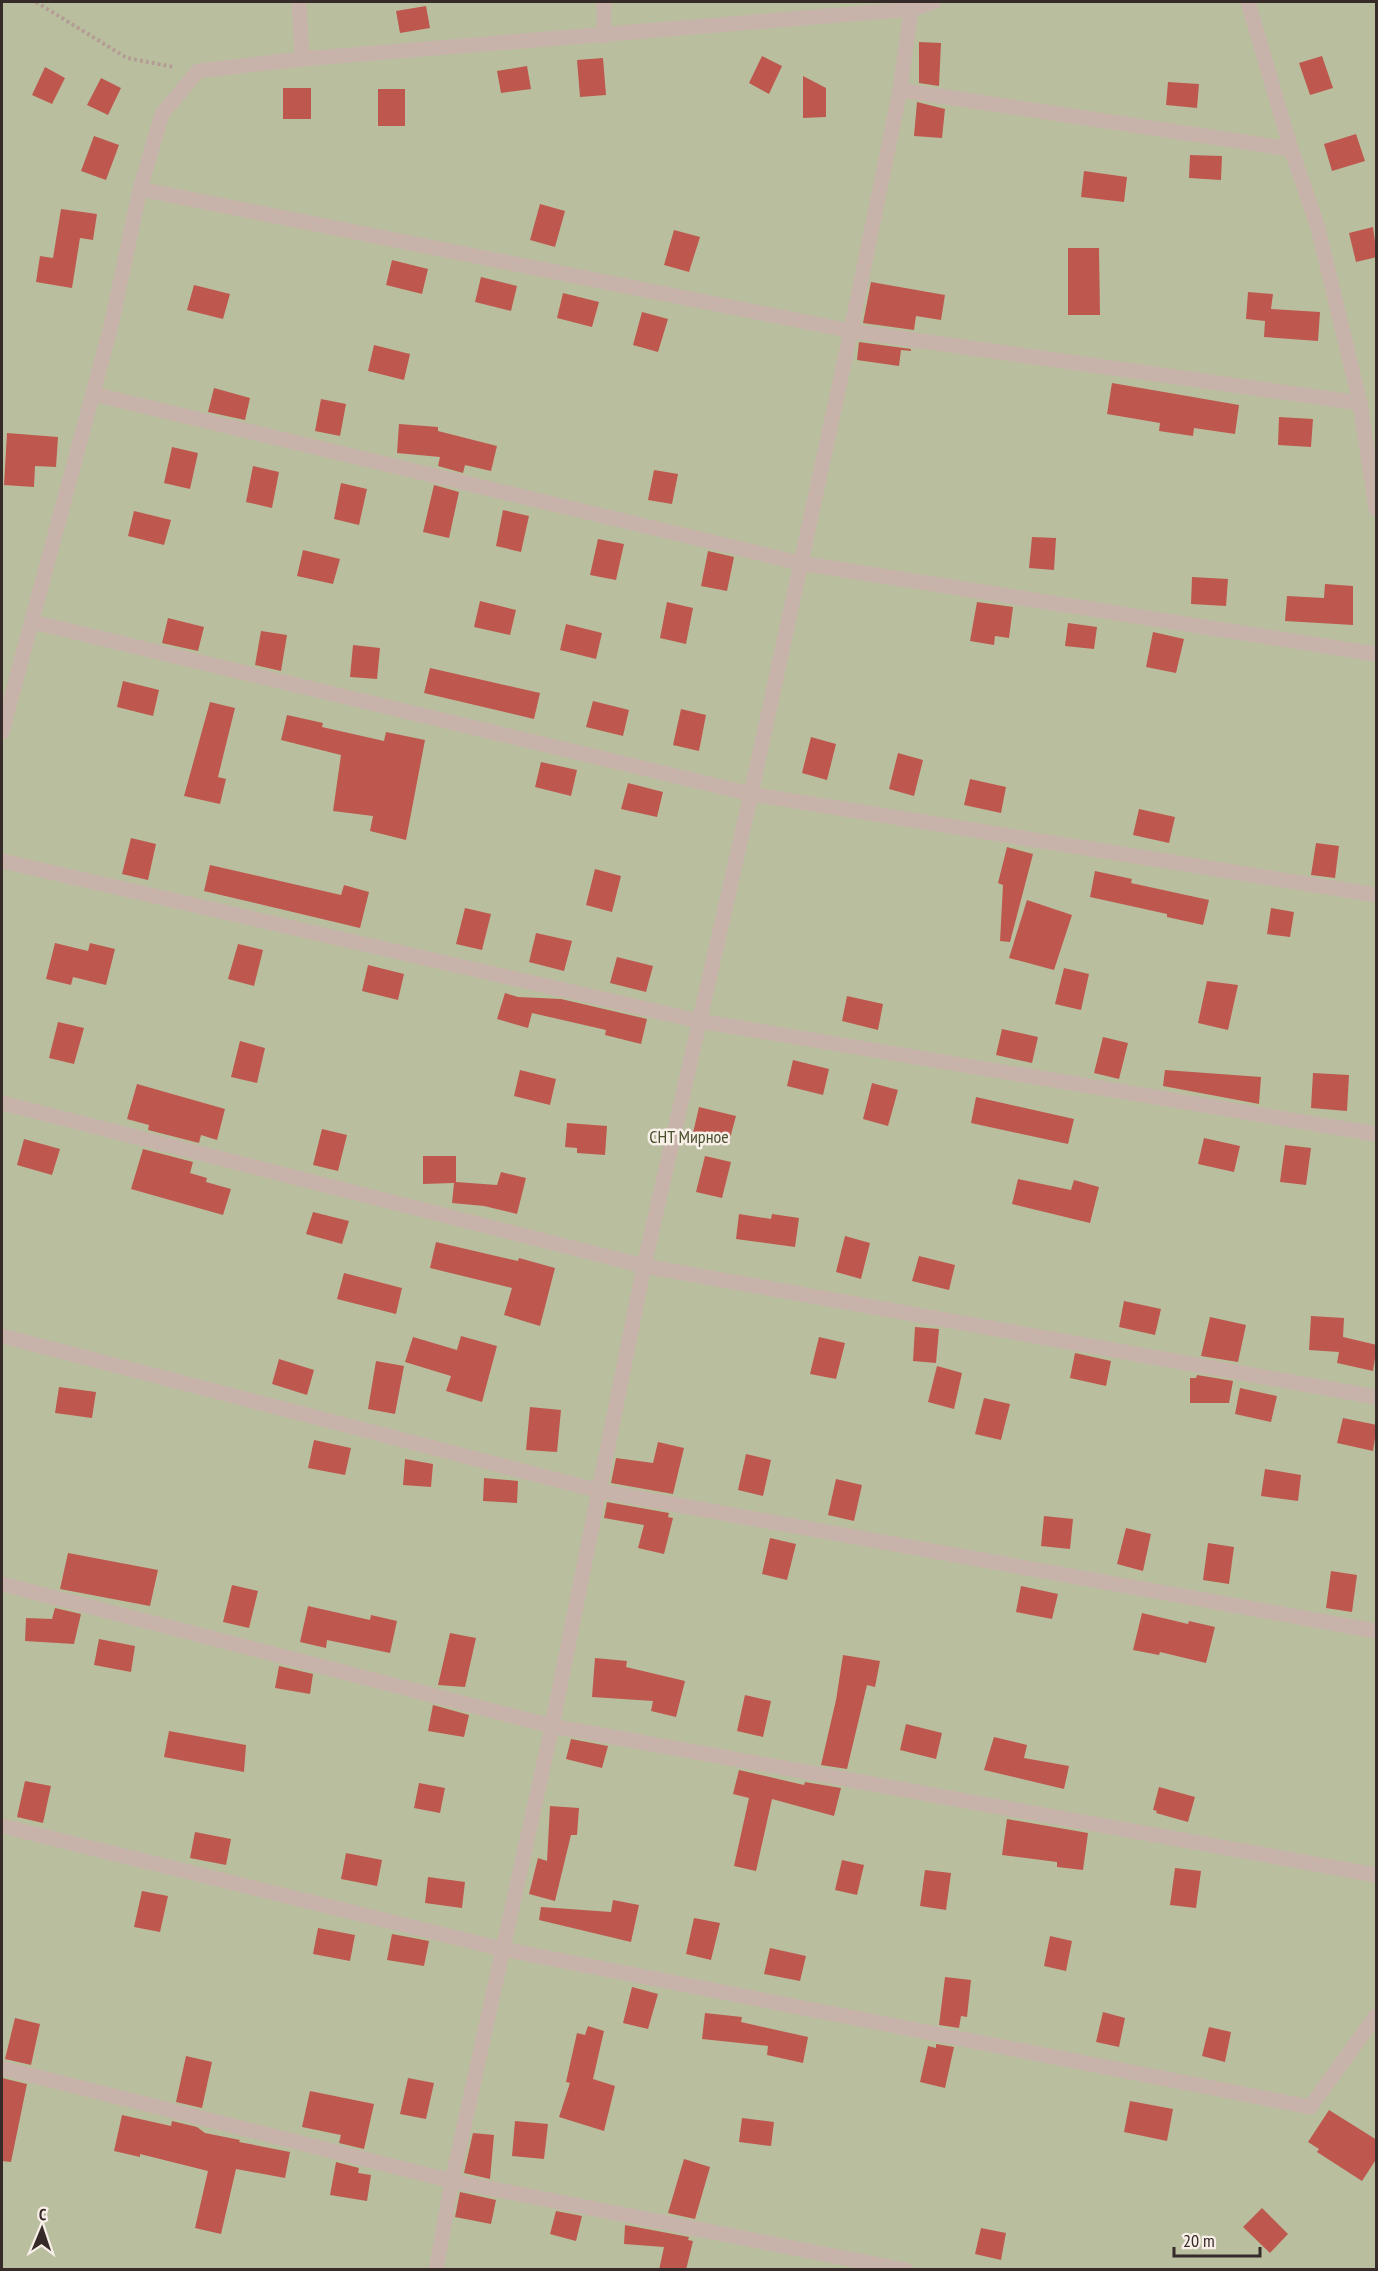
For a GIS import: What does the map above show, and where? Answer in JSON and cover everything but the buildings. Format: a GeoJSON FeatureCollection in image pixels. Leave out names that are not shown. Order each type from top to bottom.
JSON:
{"type":"FeatureCollection","features":[{"type":"Feature","properties":{"kind":"street"},"geometry":{"type":"LineString","coordinates":[[299,2],[302,59]]}},
{"type":"Feature","properties":{"kind":"street"},"geometry":{"type":"LineString","coordinates":[[604,2],[604,36]]}},
{"type":"Feature","properties":{"kind":"street"},"geometry":{"type":"LineString","coordinates":[[2,732],[93,394],[140,189],[162,114],[198,71],[302,59],[604,36],[934,2]]}},
{"type":"Feature","properties":{"kind":"street"},"geometry":{"type":"LineString","coordinates":[[1248,2],[1291,148],[1318,228],[1360,403],[1377,509]]}},
{"type":"Feature","properties":{"kind":"street"},"geometry":{"type":"LineString","coordinates":[[436,2270],[452,2181],[552,1726],[644,1266],[751,794],[851,331],[900,90],[913,5]]}},
{"type":"Feature","properties":{"kind":"street"},"geometry":{"type":"LineString","coordinates":[[900,90],[1291,148]]}},
{"type":"Feature","properties":{"kind":"street"},"geometry":{"type":"LineString","coordinates":[[140,189],[851,331],[1360,403]]}},
{"type":"Feature","properties":{"kind":"street"},"geometry":{"type":"LineString","coordinates":[[93,394],[800,563],[1377,654]]}},
{"type":"Feature","properties":{"kind":"street"},"geometry":{"type":"LineString","coordinates":[[33,622],[751,794],[1377,895]]}},
{"type":"Feature","properties":{"kind":"street"},"geometry":{"type":"LineString","coordinates":[[2,861],[699,1021],[1377,1134]]}},
{"type":"Feature","properties":{"kind":"street"},"geometry":{"type":"LineString","coordinates":[[2,1103],[644,1266],[1377,1397]]}},
{"type":"Feature","properties":{"kind":"street"},"geometry":{"type":"LineString","coordinates":[[2,1336],[600,1491],[1377,1631]]}},
{"type":"Feature","properties":{"kind":"street"},"geometry":{"type":"LineString","coordinates":[[2,1584],[552,1726],[1377,1875]]}},
{"type":"Feature","properties":{"kind":"street"},"geometry":{"type":"LineString","coordinates":[[2,1826],[502,1949],[1310,2107],[1377,2016]]}},
{"type":"Feature","properties":{"kind":"street"},"geometry":{"type":"LineString","coordinates":[[2,2067],[452,2181],[906,2270]]}},
{"type":"Feature","properties":{"kind":"path"},"geometry":{"type":"LineString","coordinates":[[36,2],[127,58],[198,71]]}},
{"type":"Feature","properties":{"kind":"green space","name":"СНТ Мирное"},"geometry":{"type":"Polygon","coordinates":[[[2,2],[1376,2],[1376,2269],[2,2269],[2,2]]]}}]}
